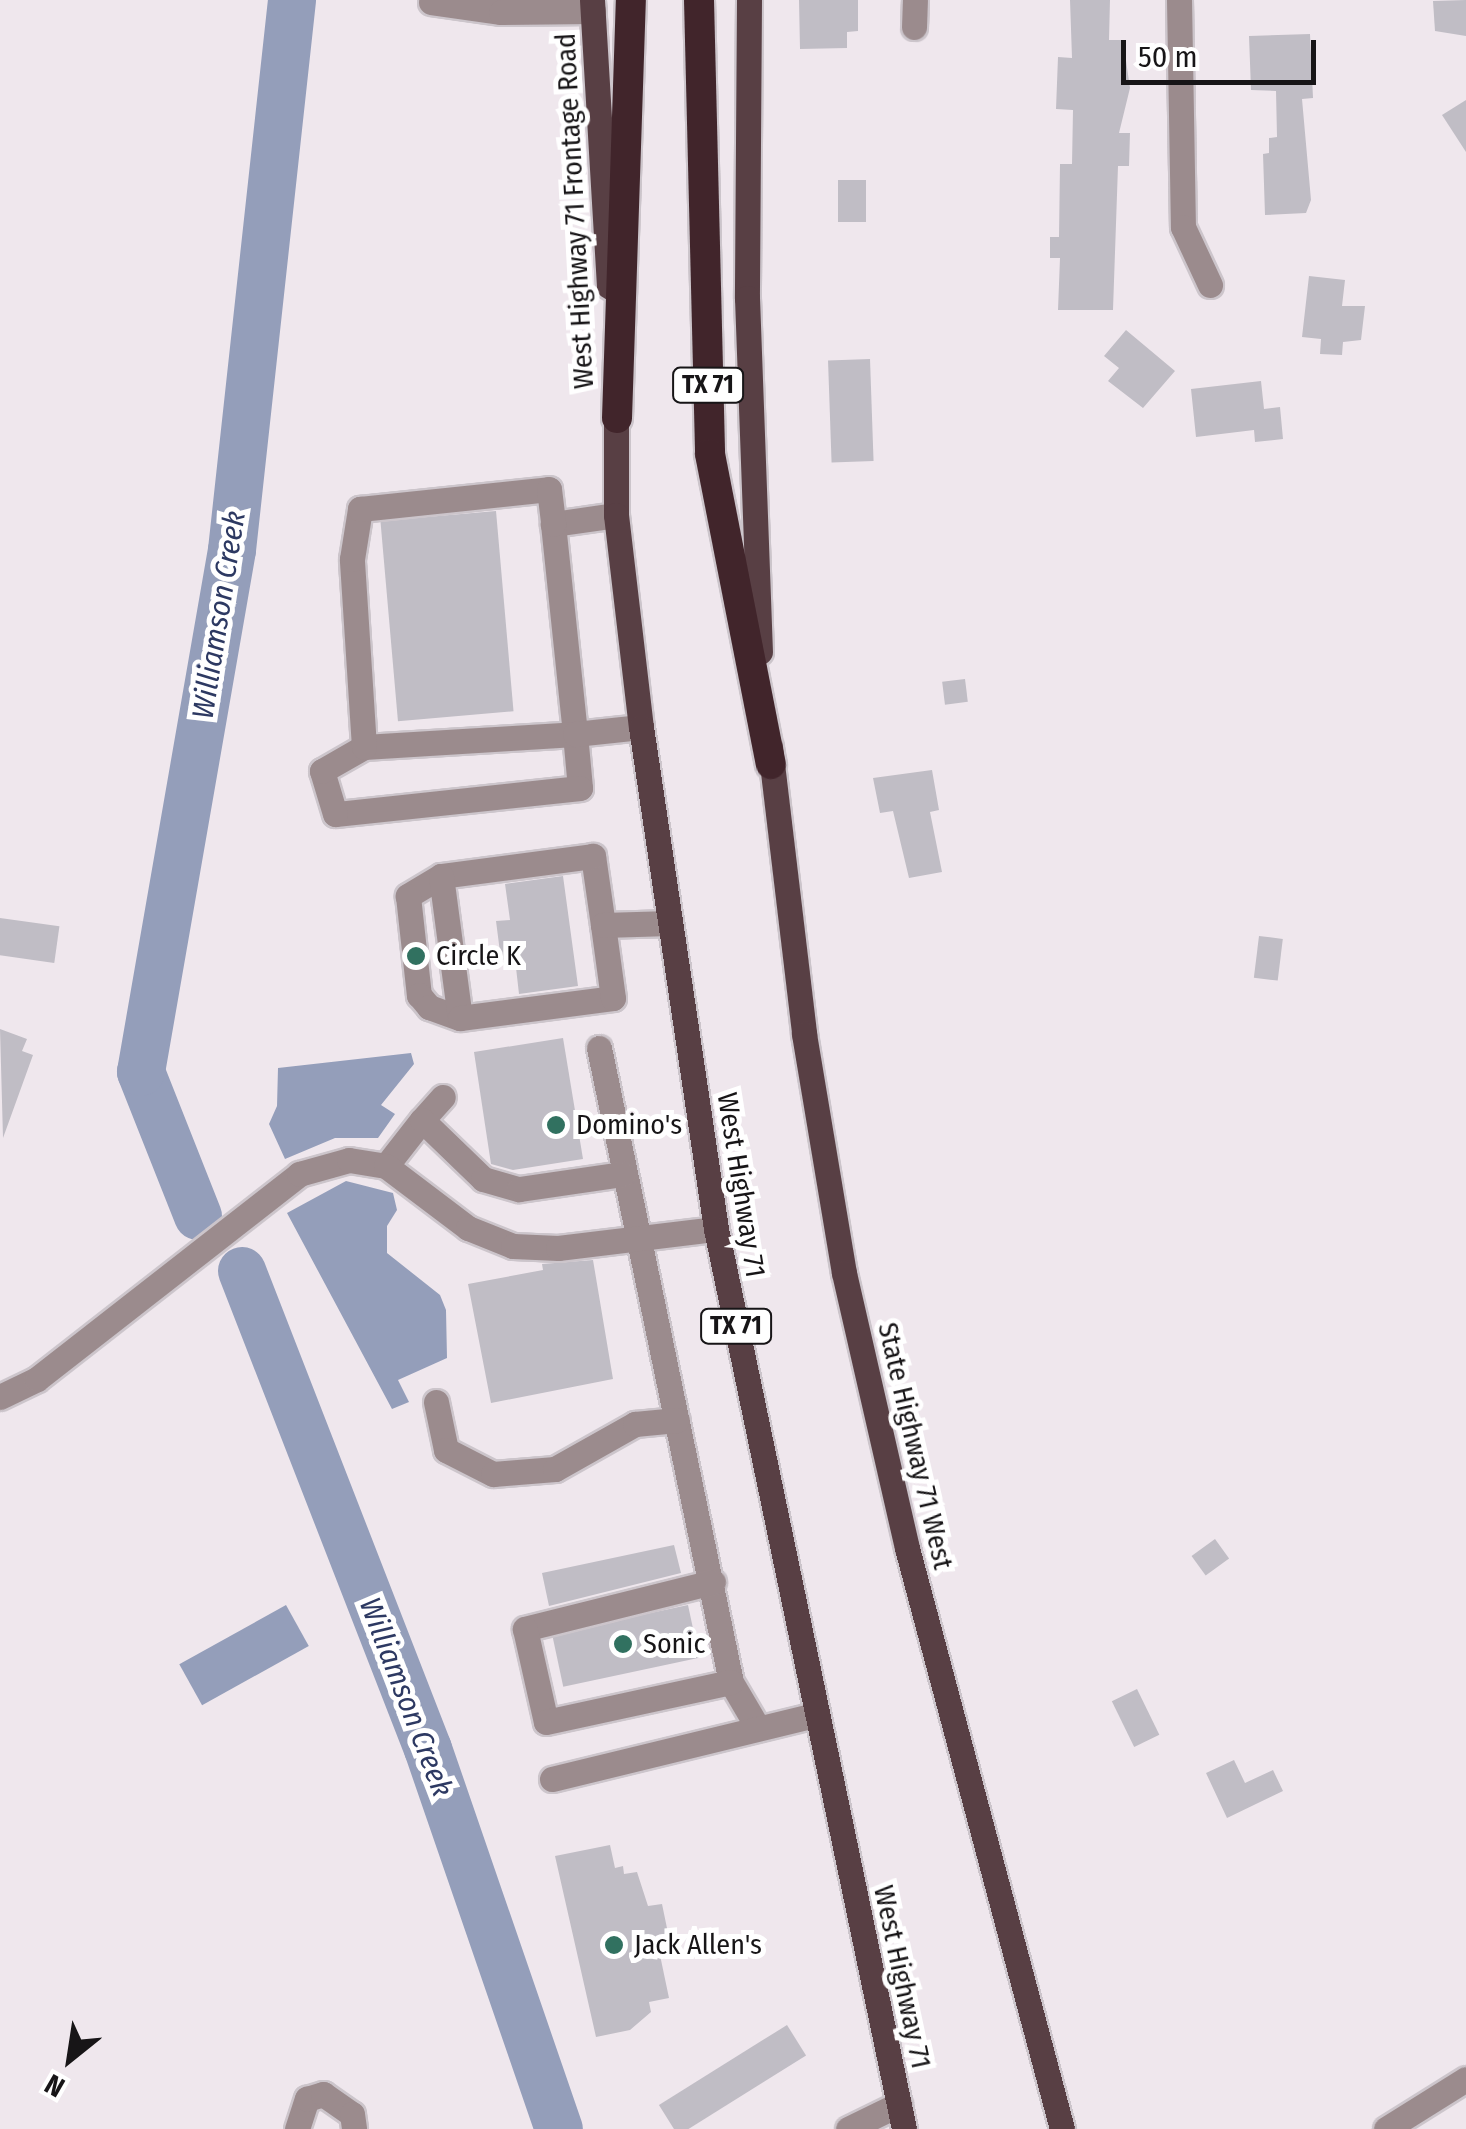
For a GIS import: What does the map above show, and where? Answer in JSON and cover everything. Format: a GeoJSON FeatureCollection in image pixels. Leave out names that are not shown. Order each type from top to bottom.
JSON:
{"type":"FeatureCollection","features":[{"type":"Feature","properties":{"kind":"highway","name":"TX 71"},"geometry":{"type":"LineString","coordinates":[[618,418],[631,0]]}},
{"type":"Feature","properties":{"kind":"highway","name":"TX 71"},"geometry":{"type":"LineString","coordinates":[[699,0],[710,454],[771,764]]}},
{"type":"Feature","properties":{"kind":"main road","name":"State Highway 71 West"},"geometry":{"type":"LineString","coordinates":[[749,0],[748,318],[758,631],[804,1034],[844,1272],[906,1548],[1062,2129]]}},
{"type":"Feature","properties":{"kind":"main road","name":"West Highway 71 Frontage Road"},"geometry":{"type":"LineString","coordinates":[[593,6],[618,418]]}},
{"type":"Feature","properties":{"kind":"main road","name":"West Highway 71"},"geometry":{"type":"LineString","coordinates":[[618,418],[616,515],[641,727],[716,1230],[814,1715],[901,2117]]}},
{"type":"Feature","properties":{"kind":"street"},"geometry":{"type":"LineString","coordinates":[[914,27],[915,0]]}},
{"type":"Feature","properties":{"kind":"street"},"geometry":{"type":"LineString","coordinates":[[1179,0],[1183,227],[1210,285]]}},
{"type":"Feature","properties":{"kind":"street"},"geometry":{"type":"LineString","coordinates":[[431,2],[500,12],[593,6]]}},
{"type":"Feature","properties":{"kind":"street"},"geometry":{"type":"LineString","coordinates":[[364,747],[352,560],[360,509],[549,489],[576,734],[580,788],[335,814],[322,770],[364,747],[576,734],[641,727]]}},
{"type":"Feature","properties":{"kind":"street"},"geometry":{"type":"LineString","coordinates":[[553,524],[616,515]]}},
{"type":"Feature","properties":{"kind":"street"},"geometry":{"type":"LineString","coordinates":[[594,856],[612,998],[460,1018],[429,1007],[419,994],[408,896],[441,876],[594,856]]}},
{"type":"Feature","properties":{"kind":"street"},"geometry":{"type":"LineString","coordinates":[[441,876],[460,1018]]}},
{"type":"Feature","properties":{"kind":"street"},"geometry":{"type":"LineString","coordinates":[[602,925],[670,924]]}},
{"type":"Feature","properties":{"kind":"street"},"geometry":{"type":"LineString","coordinates":[[599,1048],[636,1241],[732,1682],[758,1728]]}},
{"type":"Feature","properties":{"kind":"street"},"geometry":{"type":"LineString","coordinates":[[386,1166],[443,1097]]}},
{"type":"Feature","properties":{"kind":"street"},"geometry":{"type":"LineString","coordinates":[[422,1120],[483,1179],[519,1189],[623,1174]]}},
{"type":"Feature","properties":{"kind":"street"},"geometry":{"type":"LineString","coordinates":[[0,1397],[36,1379],[299,1174],[349,1160],[386,1166],[468,1228],[514,1246],[636,1241],[716,1230]]}},
{"type":"Feature","properties":{"kind":"street"},"geometry":{"type":"LineString","coordinates":[[436,1402],[446,1450],[493,1474],[555,1469],[635,1424],[676,1420]]}},
{"type":"Feature","properties":{"kind":"street"},"geometry":{"type":"LineString","coordinates":[[713,1582],[524,1629],[546,1722],[732,1682]]}},
{"type":"Feature","properties":{"kind":"street"},"geometry":{"type":"LineString","coordinates":[[552,1779],[814,1715]]}},
{"type":"Feature","properties":{"kind":"street"},"geometry":{"type":"LineString","coordinates":[[1386,2129],[1466,2080]]}},
{"type":"Feature","properties":{"kind":"street"},"geometry":{"type":"LineString","coordinates":[[297,2129],[307,2100],[323,2094],[352,2114],[354,2129]]}},
{"type":"Feature","properties":{"kind":"street"},"geometry":{"type":"LineString","coordinates":[[848,2129],[901,2117]]}},
{"type":"Feature","properties":{"kind":"water"},"geometry":{"type":"Polygon","coordinates":[[[411,1053],[414,1064],[381,1105],[395,1114],[378,1138],[335,1138],[285,1159],[269,1124],[277,1106],[278,1068],[411,1053]]]}},
{"type":"Feature","properties":{"kind":"water"},"geometry":{"type":"Polygon","coordinates":[[[346,1181],[393,1193],[397,1210],[387,1226],[387,1253],[440,1295],[446,1310],[447,1358],[398,1380],[409,1402],[392,1409],[287,1213],[346,1181]]]}},
{"type":"Feature","properties":{"kind":"water"},"geometry":{"type":"Polygon","coordinates":[[[286,1605],[309,1646],[202,1705],[179,1664],[286,1605]]]}},
{"type":"Feature","properties":{"kind":"building"},"geometry":{"type":"Polygon","coordinates":[[[799,0],[858,0],[858,31],[847,32],[847,48],[800,49],[799,0]]]}},
{"type":"Feature","properties":{"kind":"building"},"geometry":{"type":"Polygon","coordinates":[[[1070,0],[1110,0],[1109,40],[1123,40],[1130,88],[1119,133],[1130,133],[1129,166],[1118,166],[1113,310],[1058,310],[1060,258],[1050,258],[1050,237],[1059,237],[1060,164],[1072,164],[1073,110],[1056,109],[1058,57],[1072,58],[1070,0]]]}},
{"type":"Feature","properties":{"kind":"building"},"geometry":{"type":"Polygon","coordinates":[[[1466,0],[1466,36],[1435,31],[1433,1],[1466,0]]]}},
{"type":"Feature","properties":{"kind":"building"},"geometry":{"type":"Polygon","coordinates":[[[1310,34],[1313,98],[1302,99],[1311,200],[1306,213],[1265,215],[1263,154],[1269,153],[1269,138],[1277,137],[1276,91],[1251,90],[1249,36],[1310,34]]]}},
{"type":"Feature","properties":{"kind":"building"},"geometry":{"type":"Polygon","coordinates":[[[1466,100],[1466,152],[1442,115],[1466,100]]]}},
{"type":"Feature","properties":{"kind":"building"},"geometry":{"type":"Polygon","coordinates":[[[838,180],[866,180],[866,222],[838,222],[838,180]]]}},
{"type":"Feature","properties":{"kind":"building"},"geometry":{"type":"Polygon","coordinates":[[[1309,276],[1345,280],[1342,306],[1365,306],[1361,340],[1343,342],[1342,355],[1320,354],[1321,339],[1302,337],[1309,276]]]}},
{"type":"Feature","properties":{"kind":"building"},"geometry":{"type":"Polygon","coordinates":[[[1126,330],[1175,371],[1143,408],[1108,381],[1119,368],[1104,356],[1126,330]]]}},
{"type":"Feature","properties":{"kind":"building"},"geometry":{"type":"Polygon","coordinates":[[[870,359],[874,461],[832,462],[828,360],[870,359]]]}},
{"type":"Feature","properties":{"kind":"building"},"geometry":{"type":"Polygon","coordinates":[[[1261,381],[1264,409],[1280,407],[1283,439],[1255,442],[1254,430],[1196,437],[1191,389],[1261,381]]]}},
{"type":"Feature","properties":{"kind":"building"},"geometry":{"type":"Polygon","coordinates":[[[496,511],[514,711],[398,721],[380,521],[496,511]]]}},
{"type":"Feature","properties":{"kind":"building"},"geometry":{"type":"Polygon","coordinates":[[[965,679],[968,702],[945,705],[942,682],[965,679]]]}},
{"type":"Feature","properties":{"kind":"building"},"geometry":{"type":"Polygon","coordinates":[[[932,770],[939,810],[930,812],[942,872],[909,878],[893,811],[880,813],[873,778],[932,770]]]}},
{"type":"Feature","properties":{"kind":"building"},"geometry":{"type":"Polygon","coordinates":[[[563,876],[578,986],[519,994],[515,959],[501,960],[496,921],[510,920],[505,884],[563,876]]]}},
{"type":"Feature","properties":{"kind":"building"},"geometry":{"type":"Polygon","coordinates":[[[0,918],[59,926],[54,963],[0,955],[0,918]]]}},
{"type":"Feature","properties":{"kind":"building"},"geometry":{"type":"Polygon","coordinates":[[[1259,936],[1283,939],[1278,981],[1254,978],[1259,936]]]}},
{"type":"Feature","properties":{"kind":"building"},"geometry":{"type":"Polygon","coordinates":[[[0,1029],[27,1039],[22,1051],[33,1055],[3,1138],[0,1029]]]}},
{"type":"Feature","properties":{"kind":"building"},"geometry":{"type":"Polygon","coordinates":[[[563,1038],[583,1159],[513,1170],[491,1164],[474,1052],[563,1038]]]}},
{"type":"Feature","properties":{"kind":"building"},"geometry":{"type":"Polygon","coordinates":[[[593,1260],[613,1379],[491,1403],[468,1284],[543,1270],[542,1264],[593,1260]]]}},
{"type":"Feature","properties":{"kind":"building"},"geometry":{"type":"Polygon","coordinates":[[[1215,1539],[1229,1558],[1206,1575],[1192,1556],[1215,1539]]]}},
{"type":"Feature","properties":{"kind":"building"},"geometry":{"type":"Polygon","coordinates":[[[674,1545],[681,1573],[549,1606],[542,1573],[674,1545]]]}},
{"type":"Feature","properties":{"kind":"building","name":"Sonic"},"geometry":{"type":"Polygon","coordinates":[[[688,1605],[699,1658],[563,1687],[552,1634],[688,1605]]]}},
{"type":"Feature","properties":{"kind":"building"},"geometry":{"type":"Polygon","coordinates":[[[1137,1689],[1159,1735],[1134,1747],[1112,1701],[1137,1689]]]}},
{"type":"Feature","properties":{"kind":"building"},"geometry":{"type":"Polygon","coordinates":[[[1234,1760],[1245,1783],[1273,1770],[1283,1791],[1227,1818],[1206,1773],[1234,1760]]]}},
{"type":"Feature","properties":{"kind":"building"},"geometry":{"type":"Polygon","coordinates":[[[610,1845],[615,1868],[623,1866],[624,1874],[637,1872],[648,1906],[662,1904],[668,1933],[656,1936],[669,1998],[649,2002],[651,2012],[630,2030],[596,2037],[555,1856],[610,1845]]]}},
{"type":"Feature","properties":{"kind":"building"},"geometry":{"type":"Polygon","coordinates":[[[787,2025],[806,2056],[689,2129],[674,2129],[659,2105],[787,2025]]]}},
{"type":"Feature","properties":{"kind":"waterway","name":"Williamson Creek"},"geometry":{"type":"LineString","coordinates":[[198,1216],[141,1072],[232,550],[292,0]]}},
{"type":"Feature","properties":{"kind":"waterway","name":"Williamson Creek"},"geometry":{"type":"LineString","coordinates":[[242,1271],[428,1749],[559,2129]]}},
{"type":"Feature","properties":{"kind":"place","name":"Circle K"},"geometry":{"type":"Point","coordinates":[416,956]}},
{"type":"Feature","properties":{"kind":"place","name":"Domino's"},"geometry":{"type":"Point","coordinates":[556,1125]}},
{"type":"Feature","properties":{"kind":"place","name":"Sonic"},"geometry":{"type":"Point","coordinates":[623,1644]}},
{"type":"Feature","properties":{"kind":"place","name":"Jack Allen's"},"geometry":{"type":"Point","coordinates":[614,1945]}}]}
